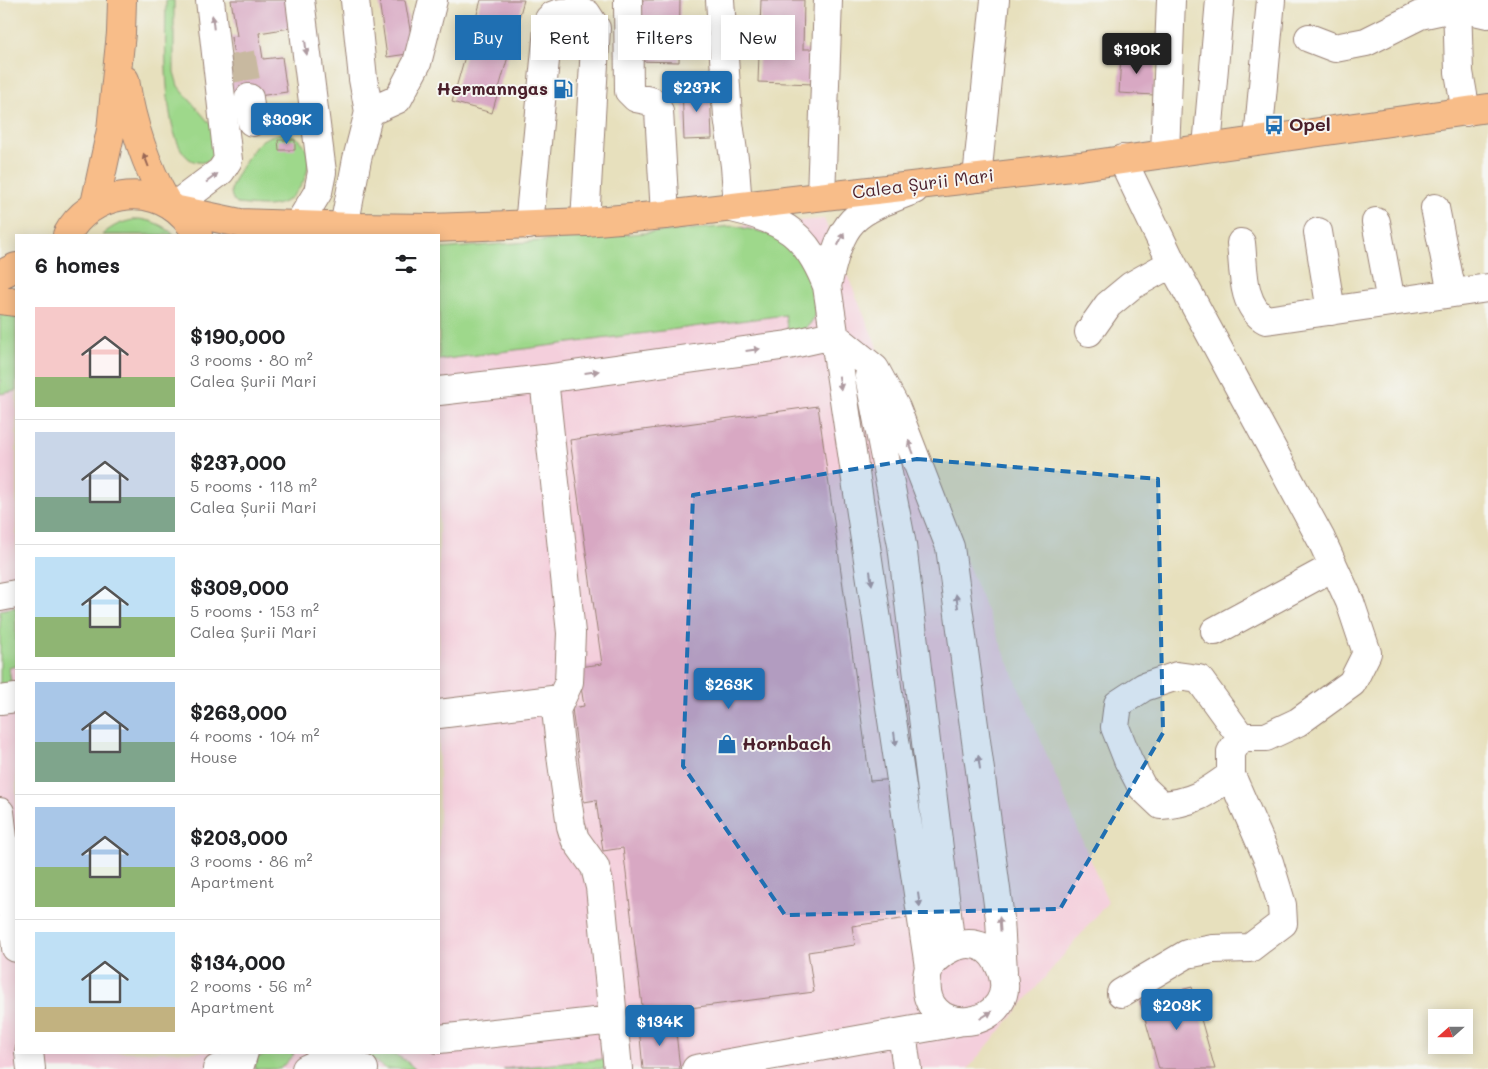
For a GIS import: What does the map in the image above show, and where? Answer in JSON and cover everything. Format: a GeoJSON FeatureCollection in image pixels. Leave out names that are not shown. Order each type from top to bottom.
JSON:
{"type":"FeatureCollection","features":[{"type":"Feature","properties":{"kind":"main road"},"geometry":{"type":"LineString","coordinates":[[68,234],[74,222],[95,204],[111,130],[121,33],[122,0]]}},
{"type":"Feature","properties":{"kind":"main road"},"geometry":{"type":"LineString","coordinates":[[121,33],[123,72],[132,116],[153,179],[173,207],[197,234]]}},
{"type":"Feature","properties":{"kind":"main road","name":"Calea Șurii Mari"},"geometry":{"type":"LineString","coordinates":[[95,204],[119,196],[144,195],[173,207],[240,223],[304,230],[350,227],[432,228],[586,222],[665,215],[978,178],[1477,110]]}},
{"type":"Feature","properties":{"kind":"main road"},"geometry":{"type":"LineString","coordinates":[[0,275],[15,268]]}},
{"type":"Feature","properties":{"kind":"main road"},"geometry":{"type":"LineString","coordinates":[[0,300],[15,302]]}},
{"type":"Feature","properties":{"kind":"lane"},"geometry":{"type":"LineString","coordinates":[[173,207],[221,171],[228,160],[210,0]]}},
{"type":"Feature","properties":{"kind":"lane"},"geometry":{"type":"LineString","coordinates":[[300,0],[322,172],[318,192],[304,230]]}},
{"type":"Feature","properties":{"kind":"lane"},"geometry":{"type":"LineString","coordinates":[[350,227],[357,159],[370,112],[363,79],[355,0]]}},
{"type":"Feature","properties":{"kind":"lane"},"geometry":{"type":"LineString","coordinates":[[370,112],[398,99],[417,63],[433,0]]}},
{"type":"Feature","properties":{"kind":"lane"},"geometry":{"type":"LineString","coordinates":[[628,0],[629,91],[636,98],[651,101],[660,111],[665,215]]}},
{"type":"Feature","properties":{"kind":"lane"},"geometry":{"type":"LineString","coordinates":[[720,0],[728,116],[735,166],[734,207],[765,215],[795,234],[818,264],[826,286],[929,967],[926,980],[927,994],[933,1006],[943,1016],[958,1022]]}},
{"type":"Feature","properties":{"kind":"lane"},"geometry":{"type":"LineString","coordinates":[[821,196],[828,0]]}},
{"type":"Feature","properties":{"kind":"lane"},"geometry":{"type":"LineString","coordinates":[[978,178],[994,0]]}},
{"type":"Feature","properties":{"kind":"lane"},"geometry":{"type":"LineString","coordinates":[[1165,153],[1171,0]]}},
{"type":"Feature","properties":{"kind":"lane"},"geometry":{"type":"LineString","coordinates":[[1207,147],[1220,0]]}},
{"type":"Feature","properties":{"kind":"lane"},"geometry":{"type":"LineString","coordinates":[[1258,140],[1271,0]]}},
{"type":"Feature","properties":{"kind":"lane"},"geometry":{"type":"LineString","coordinates":[[1309,38],[1335,48],[1366,42],[1420,15],[1457,4],[1488,14]]}},
{"type":"Feature","properties":{"kind":"lane"},"geometry":{"type":"LineString","coordinates":[[1457,4],[1460,72],[1477,110]]}},
{"type":"Feature","properties":{"kind":"lane"},"geometry":{"type":"LineString","coordinates":[[529,225],[549,19],[552,15],[559,13],[587,14],[596,28],[586,222]]}},
{"type":"Feature","properties":{"kind":"lane"},"geometry":{"type":"LineString","coordinates":[[1122,159],[1172,264],[1321,539],[1350,602],[1367,653],[1352,683],[1298,722],[1266,737],[1241,737]]}},
{"type":"Feature","properties":{"kind":"lane"},"geometry":{"type":"LineString","coordinates":[[826,286],[839,240],[850,223],[868,208],[935,183]]}},
{"type":"Feature","properties":{"kind":"lane"},"geometry":{"type":"LineString","coordinates":[[1435,208],[1452,294]]}},
{"type":"Feature","properties":{"kind":"lane"},"geometry":{"type":"LineString","coordinates":[[1376,222],[1391,302]]}},
{"type":"Feature","properties":{"kind":"lane"},"geometry":{"type":"LineString","coordinates":[[1318,232],[1331,311]]}},
{"type":"Feature","properties":{"kind":"lane"},"geometry":{"type":"LineString","coordinates":[[1241,243],[1247,296],[1258,316],[1266,320],[1488,288]]}},
{"type":"Feature","properties":{"kind":"lane"},"geometry":{"type":"LineString","coordinates":[[1089,332],[1108,304],[1131,286],[1172,264]]}},
{"type":"Feature","properties":{"kind":"lane"},"geometry":{"type":"LineString","coordinates":[[440,391],[544,379],[788,345],[833,335],[875,369],[896,408],[950,547],[1000,920],[1004,985],[1001,999],[994,1010],[985,1017],[972,1022],[958,1022],[696,1069]]}},
{"type":"Feature","properties":{"kind":"lane"},"geometry":{"type":"LineString","coordinates":[[866,360],[902,545],[951,947]]}},
{"type":"Feature","properties":{"kind":"lane"},"geometry":{"type":"LineString","coordinates":[[544,379],[572,633],[572,660],[569,682],[556,710],[568,816],[575,838],[594,867],[598,877],[618,1069]]}},
{"type":"Feature","properties":{"kind":"lane"},"geometry":{"type":"LineString","coordinates":[[867,552],[902,545],[928,543],[950,547]]}},
{"type":"Feature","properties":{"kind":"lane"},"geometry":{"type":"LineString","coordinates":[[1215,631],[1333,567]]}},
{"type":"Feature","properties":{"kind":"lane"},"geometry":{"type":"LineString","coordinates":[[0,596],[15,594]]}},
{"type":"Feature","properties":{"kind":"lane"},"geometry":{"type":"LineString","coordinates":[[1231,775],[1209,791],[1184,804],[1161,805],[1142,788],[1128,760],[1115,728],[1118,704],[1144,687],[1177,676],[1199,679],[1241,737]]}},
{"type":"Feature","properties":{"kind":"lane"},"geometry":{"type":"LineString","coordinates":[[0,700],[15,698]]}},
{"type":"Feature","properties":{"kind":"lane"},"geometry":{"type":"LineString","coordinates":[[440,714],[560,699]]}},
{"type":"Feature","properties":{"kind":"lane"},"geometry":{"type":"LineString","coordinates":[[1121,993],[1187,954],[1213,949],[1250,948],[1283,923],[1282,905],[1269,862],[1231,775],[1231,752],[1241,737]]}},
{"type":"Feature","properties":{"kind":"lane"},"geometry":{"type":"LineString","coordinates":[[0,812],[15,940]]}},
{"type":"Feature","properties":{"kind":"lane"},"geometry":{"type":"LineString","coordinates":[[929,967],[936,957],[959,944],[973,945],[986,950],[996,960],[1003,972]]}},
{"type":"Feature","properties":{"kind":"lane"},"geometry":{"type":"LineString","coordinates":[[440,1039],[613,1020]]}},
{"type":"Feature","properties":{"kind":"lane"},"geometry":{"type":"LineString","coordinates":[[907,1032],[907,1069]]}},
{"type":"Feature","properties":{"kind":"lane"},"geometry":{"type":"LineString","coordinates":[[29,1054],[31,1069]]}},
{"type":"Feature","properties":{"kind":"lane"},"geometry":{"type":"LineString","coordinates":[[217,1069],[240,1065],[243,1054]]}},
{"type":"Feature","properties":{"kind":"lane"},"geometry":{"type":"LineString","coordinates":[[305,1069],[308,1054]]}},
{"type":"Feature","properties":{"kind":"lane"},"geometry":{"type":"LineString","coordinates":[[305,1069],[318,1063],[333,1060],[352,1061]]}},
{"type":"Feature","properties":{"kind":"highlighted area"},"geometry":{"type":"Polygon","coordinates":[[[917,459],[1158,479],[1163,733],[1060,909],[785,915],[683,766],[693,495],[917,459]]]}},
{"type":"Feature","properties":{"kind":"shaded area"},"geometry":{"type":"Polygon","coordinates":[[[824,219],[1108,902],[968,1069],[0,1069],[0,317],[15,312],[15,1054],[440,1054],[440,249],[824,219]]]}},
{"type":"Feature","properties":{"kind":"green space"},"geometry":{"type":"Polygon","coordinates":[[[166,0],[174,0],[174,72],[178,86],[216,131],[218,149],[212,157],[204,162],[197,162],[185,155],[176,138],[170,116],[166,63],[166,0]]]}},
{"type":"Feature","properties":{"kind":"green space"},"geometry":{"type":"Polygon","coordinates":[[[286,133],[297,138],[305,146],[308,155],[306,176],[300,187],[293,195],[279,204],[261,206],[237,204],[231,194],[232,185],[256,146],[272,136],[286,133]]]}},
{"type":"Feature","properties":{"kind":"green space"},"geometry":{"type":"Polygon","coordinates":[[[139,219],[149,221],[158,224],[173,234],[103,234],[119,224],[139,219]]]}},
{"type":"Feature","properties":{"kind":"green space"},"geometry":{"type":"Polygon","coordinates":[[[735,226],[768,234],[787,242],[794,248],[812,281],[816,305],[814,316],[807,327],[788,333],[785,315],[440,360],[440,249],[735,226]]]}},
{"type":"Feature","properties":{"kind":"green space"},"geometry":{"type":"Polygon","coordinates":[[[0,313],[15,313],[15,391],[0,394],[0,313]]]}},
{"type":"Feature","properties":{"kind":"green space"},"geometry":{"type":"Polygon","coordinates":[[[15,607],[15,666],[9,668],[12,687],[0,688],[0,610],[15,607]]]}},
{"type":"Feature","properties":{"kind":"green space"},"geometry":{"type":"Polygon","coordinates":[[[269,1054],[294,1054],[280,1069],[254,1069],[257,1057],[269,1054]]]}},
{"type":"Feature","properties":{"kind":"green space"},"geometry":{"type":"Polygon","coordinates":[[[364,1054],[391,1054],[403,1059],[415,1069],[386,1069],[364,1054]]]}},
{"type":"Feature","properties":{"kind":"green space"},"geometry":{"type":"Polygon","coordinates":[[[604,1059],[605,1069],[503,1069],[604,1059]]]}},
{"type":"Feature","properties":{"kind":"building"},"geometry":{"type":"Polygon","coordinates":[[[231,0],[286,0],[290,28],[259,33],[263,59],[282,57],[287,92],[230,100],[224,65],[235,63],[231,37],[237,36],[231,0]]]}},
{"type":"Feature","properties":{"kind":"building"},"geometry":{"type":"Polygon","coordinates":[[[379,0],[405,0],[414,53],[387,57],[379,0]]]}},
{"type":"Feature","properties":{"kind":"building"},"geometry":{"type":"Polygon","coordinates":[[[481,0],[524,0],[520,15],[477,15],[481,0]]]}},
{"type":"Feature","properties":{"kind":"building"},"geometry":{"type":"Polygon","coordinates":[[[638,0],[680,0],[680,15],[638,15],[638,0]]]}},
{"type":"Feature","properties":{"kind":"building"},"geometry":{"type":"Polygon","coordinates":[[[761,0],[804,0],[803,49],[815,49],[814,84],[758,82],[759,60],[795,60],[795,15],[760,15],[761,0]]]}},
{"type":"Feature","properties":{"kind":"building"},"geometry":{"type":"Polygon","coordinates":[[[1121,55],[1155,57],[1154,95],[1119,93],[1121,55]]]}},
{"type":"Feature","properties":{"kind":"building"},"geometry":{"type":"Polygon","coordinates":[[[464,60],[507,60],[492,113],[452,102],[464,60]]]}},
{"type":"Feature","properties":{"kind":"building"},"geometry":{"type":"Polygon","coordinates":[[[636,60],[679,60],[679,62],[636,60]]]}},
{"type":"Feature","properties":{"kind":"building"},"geometry":{"type":"Polygon","coordinates":[[[682,86],[710,86],[712,139],[684,140],[682,86]]]}},
{"type":"Feature","properties":{"kind":"building"},"geometry":{"type":"Polygon","coordinates":[[[278,140],[295,140],[295,150],[279,150],[278,140]]]}},
{"type":"Feature","properties":{"kind":"building","name":"Hornbach"},"geometry":{"type":"Polygon","coordinates":[[[818,406],[870,781],[897,779],[915,917],[852,926],[855,945],[808,952],[814,992],[643,1014],[623,848],[603,851],[596,800],[584,802],[572,708],[584,706],[578,667],[602,664],[570,440],[818,406]]]}},
{"type":"Feature","properties":{"kind":"building"},"geometry":{"type":"Polygon","coordinates":[[[1192,987],[1215,1069],[1159,1069],[1140,1001],[1192,987]]]}},
{"type":"Feature","properties":{"kind":"building"},"geometry":{"type":"Polygon","coordinates":[[[675,1023],[680,1069],[643,1069],[639,1027],[675,1023]]]}},
{"type":"Feature","properties":{"kind":"tunnel"},"geometry":{"type":"LineString","coordinates":[[241,53],[249,98]]}},
{"type":"Feature","properties":{"kind":"place","name":"Hermanngas"},"geometry":{"type":"Point","coordinates":[563,89]}},
{"type":"Feature","properties":{"kind":"place","name":"Opel"},"geometry":{"type":"Point","coordinates":[1274,125]}},
{"type":"Feature","properties":{"kind":"place","name":"Hornbach"},"geometry":{"type":"Point","coordinates":[727,744]}}]}
